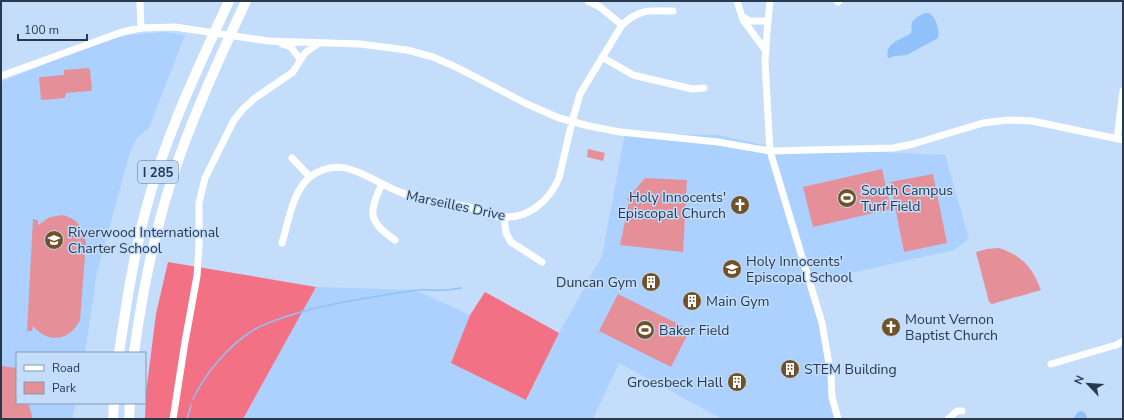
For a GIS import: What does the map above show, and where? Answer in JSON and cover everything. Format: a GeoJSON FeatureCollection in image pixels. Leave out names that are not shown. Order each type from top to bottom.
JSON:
{"type":"FeatureCollection","features":[{"type":"Feature","properties":{"kind":"highway","name":"I 285"},"geometry":{"type":"LineString","coordinates":[[119,352],[132,271],[145,211],[183,101],[229,1]]}},
{"type":"Feature","properties":{"kind":"highway","name":"I 285"},"geometry":{"type":"LineString","coordinates":[[134,352],[143,296],[152,253],[162,212],[179,156],[198,106],[246,1]]}},
{"type":"Feature","properties":{"kind":"highway"},"geometry":{"type":"LineString","coordinates":[[113,419],[114,404]]}},
{"type":"Feature","properties":{"kind":"highway"},"geometry":{"type":"LineString","coordinates":[[129,419],[130,404]]}},
{"type":"Feature","properties":{"kind":"street"},"geometry":{"type":"LineString","coordinates":[[140,1],[141,28]]}},
{"type":"Feature","properties":{"kind":"street"},"geometry":{"type":"LineString","coordinates":[[588,1],[600,7],[622,25],[630,17],[641,12],[673,10]]}},
{"type":"Feature","properties":{"kind":"street"},"geometry":{"type":"LineString","coordinates":[[737,1],[747,26],[766,51]]}},
{"type":"Feature","properties":{"kind":"street"},"geometry":{"type":"LineString","coordinates":[[770,1],[766,51],[770,151],[822,323],[831,376],[832,398],[838,419]]}},
{"type":"Feature","properties":{"kind":"street"},"geometry":{"type":"LineString","coordinates":[[743,16],[750,21],[768,21]]}},
{"type":"Feature","properties":{"kind":"street","name":"Marseilles Drive"},"geometry":{"type":"LineString","coordinates":[[310,177],[325,170],[343,167],[358,171],[382,184],[411,196],[469,206],[492,215],[504,217],[516,216],[529,212],[541,204],[550,194],[559,178],[580,94],[622,25]]}},
{"type":"Feature","properties":{"kind":"street"},"geometry":{"type":"LineString","coordinates":[[1,76],[100,39],[141,28],[175,27],[272,41],[378,45],[407,50],[433,57],[479,78],[540,110],[572,122],[620,132],[718,142],[770,151],[893,148],[913,144],[983,123],[1008,120],[1032,121],[1120,140],[1123,91]]}},
{"type":"Feature","properties":{"kind":"street"},"geometry":{"type":"LineString","coordinates":[[272,41],[291,48],[298,58]]}},
{"type":"Feature","properties":{"kind":"street"},"geometry":{"type":"LineString","coordinates":[[296,67],[301,42]]}},
{"type":"Feature","properties":{"kind":"street"},"geometry":{"type":"LineString","coordinates":[[173,419],[197,276],[199,203],[204,178],[234,120],[243,109],[254,98],[287,77],[308,50],[319,43]]}},
{"type":"Feature","properties":{"kind":"street"},"geometry":{"type":"LineString","coordinates":[[602,57],[633,75],[692,89],[704,88]]}},
{"type":"Feature","properties":{"kind":"street"},"geometry":{"type":"LineString","coordinates":[[282,243],[297,195],[303,184],[310,177],[292,158]]}},
{"type":"Feature","properties":{"kind":"street"},"geometry":{"type":"LineString","coordinates":[[382,184],[373,203],[373,215],[381,229],[395,240]]}},
{"type":"Feature","properties":{"kind":"street"},"geometry":{"type":"LineString","coordinates":[[504,217],[506,233],[511,242],[542,262]]}},
{"type":"Feature","properties":{"kind":"street"},"geometry":{"type":"LineString","coordinates":[[1051,364],[1123,341]]}},
{"type":"Feature","properties":{"kind":"street"},"geometry":{"type":"LineString","coordinates":[[948,419],[957,412],[962,411]]}},
{"type":"Feature","properties":{"kind":"shaded area"},"geometry":{"type":"Polygon","coordinates":[[[925,13],[929,13],[937,24],[938,38],[907,55],[888,58],[887,53],[891,45],[911,33],[913,21],[925,13]]]}},
{"type":"Feature","properties":{"kind":"shaded area","name":"Riverwood International Charter School"},"geometry":{"type":"Polygon","coordinates":[[[164,32],[185,35],[149,128],[136,139],[129,156],[97,272],[85,352],[16,352],[16,404],[76,404],[72,419],[1,419],[1,82],[73,53],[129,35],[164,32]]]}},
{"type":"Feature","properties":{"kind":"shaded area","name":"Holy Innocents' Episcopal School"},"geometry":{"type":"Polygon","coordinates":[[[625,133],[718,135],[772,147],[945,155],[969,239],[954,250],[810,282],[831,376],[834,419],[722,419],[619,363],[593,419],[243,419],[316,287],[415,290],[470,315],[451,363],[527,400],[559,333],[602,256],[625,133]]]}},
{"type":"Feature","properties":{"kind":"shaded area"},"geometry":{"type":"Polygon","coordinates":[[[168,262],[316,287],[243,419],[145,419],[146,393],[156,314],[168,262]]]}},
{"type":"Feature","properties":{"kind":"shaded area"},"geometry":{"type":"Polygon","coordinates":[[[485,292],[559,333],[526,400],[451,363],[470,315],[485,292]]]}},
{"type":"Feature","properties":{"kind":"shaded area"},"geometry":{"type":"Polygon","coordinates":[[[1081,411],[1085,413],[1088,419],[1073,419],[1078,412],[1081,411]]]}},
{"type":"Feature","properties":{"kind":"green space"},"geometry":{"type":"Polygon","coordinates":[[[89,68],[92,90],[66,93],[65,98],[41,99],[39,78],[64,75],[64,70],[89,68]]]}},
{"type":"Feature","properties":{"kind":"green space"},"geometry":{"type":"Polygon","coordinates":[[[588,149],[605,153],[603,161],[587,157],[588,149]]]}},
{"type":"Feature","properties":{"kind":"green space","name":"South Campus Turf Field"},"geometry":{"type":"Polygon","coordinates":[[[882,169],[891,209],[813,227],[803,187],[882,169]]]}},
{"type":"Feature","properties":{"kind":"green space"},"geometry":{"type":"Polygon","coordinates":[[[933,174],[947,243],[904,252],[890,182],[933,174]]]}},
{"type":"Feature","properties":{"kind":"green space"},"geometry":{"type":"Polygon","coordinates":[[[645,178],[687,180],[683,252],[620,245],[629,202],[627,199],[645,178]]]}},
{"type":"Feature","properties":{"kind":"green space"},"geometry":{"type":"Polygon","coordinates":[[[62,215],[67,216],[79,224],[84,233],[86,243],[80,320],[76,327],[65,336],[52,338],[45,336],[33,326],[32,331],[27,331],[33,219],[38,220],[38,225],[50,217],[62,215]]]}},
{"type":"Feature","properties":{"kind":"green space"},"geometry":{"type":"Polygon","coordinates":[[[999,248],[1007,251],[1026,263],[1041,290],[992,304],[989,302],[976,252],[999,248]]]}},
{"type":"Feature","properties":{"kind":"green space","name":"Baker Field"},"geometry":{"type":"Polygon","coordinates":[[[618,294],[690,330],[671,367],[599,331],[618,294]]]}},
{"type":"Feature","properties":{"kind":"green space"},"geometry":{"type":"Polygon","coordinates":[[[1,366],[16,368],[16,404],[28,404],[32,419],[1,419],[1,366]]]}},
{"type":"Feature","properties":{"kind":"waterway"},"geometry":{"type":"LineString","coordinates":[[193,399],[210,371],[226,352],[243,337],[255,329],[269,323],[304,311],[342,302],[414,290],[450,290],[461,288]]}},
{"type":"Feature","properties":{"kind":"waterway"},"geometry":{"type":"LineString","coordinates":[[187,419],[191,405]]}},
{"type":"Feature","properties":{"kind":"place","name":"South Campus Turf Field"},"geometry":{"type":"Point","coordinates":[847,198]}},
{"type":"Feature","properties":{"kind":"place","name":"Holy Innocents' Episcopal Church"},"geometry":{"type":"Point","coordinates":[740,205]}},
{"type":"Feature","properties":{"kind":"place","name":"Riverwood International Charter School"},"geometry":{"type":"Point","coordinates":[54,240]}},
{"type":"Feature","properties":{"kind":"place","name":"Holy Innocents' Episcopal School"},"geometry":{"type":"Point","coordinates":[732,269]}},
{"type":"Feature","properties":{"kind":"place","name":"Duncan Gym"},"geometry":{"type":"Point","coordinates":[651,282]}},
{"type":"Feature","properties":{"kind":"place","name":"Main Gym"},"geometry":{"type":"Point","coordinates":[692,301]}},
{"type":"Feature","properties":{"kind":"place","name":"Mount Vernon Baptist Church"},"geometry":{"type":"Point","coordinates":[891,327]}},
{"type":"Feature","properties":{"kind":"place","name":"Baker Field"},"geometry":{"type":"Point","coordinates":[645,330]}},
{"type":"Feature","properties":{"kind":"place","name":"STEM Building"},"geometry":{"type":"Point","coordinates":[790,369]}},
{"type":"Feature","properties":{"kind":"place","name":"Groesbeck Hall"},"geometry":{"type":"Point","coordinates":[737,382]}}]}
